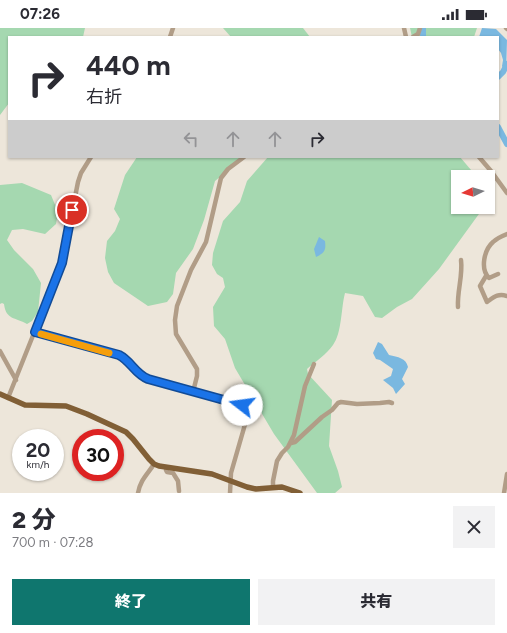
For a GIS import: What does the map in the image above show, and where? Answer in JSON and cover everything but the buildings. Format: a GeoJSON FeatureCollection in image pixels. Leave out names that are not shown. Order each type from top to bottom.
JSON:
{"type":"FeatureCollection","features":[{"type":"Feature","properties":{"kind":"main road"},"geometry":{"type":"LineString","coordinates":[[0,394],[25,405],[66,406],[92,417],[128,434],[154,464],[168,468],[212,474],[252,488],[282,487],[300,493]]}},
{"type":"Feature","properties":{"kind":"street"},"geometry":{"type":"LineString","coordinates":[[414,36],[418,34],[420,28]]}},
{"type":"Feature","properties":{"kind":"street"},"geometry":{"type":"LineString","coordinates":[[8,398],[62,263],[81,172],[90,158]]}},
{"type":"Feature","properties":{"kind":"street"},"geometry":{"type":"LineString","coordinates":[[193,392],[197,369],[176,334],[175,320],[177,306],[191,270],[206,242],[221,178],[228,169],[243,158]]}},
{"type":"Feature","properties":{"kind":"street"},"geometry":{"type":"LineString","coordinates":[[480,158],[507,193]]}},
{"type":"Feature","properties":{"kind":"street"},"geometry":{"type":"LineString","coordinates":[[507,234],[494,241],[488,248],[484,260],[486,276],[480,286],[487,302],[497,295],[502,294],[507,296]]}},
{"type":"Feature","properties":{"kind":"street"},"geometry":{"type":"LineString","coordinates":[[458,307],[458,292],[462,269],[461,260]]}},
{"type":"Feature","properties":{"kind":"street"},"geometry":{"type":"LineString","coordinates":[[486,276],[489,278],[498,274]]}},
{"type":"Feature","properties":{"kind":"street"},"geometry":{"type":"LineString","coordinates":[[35,332],[119,355],[126,360],[142,377],[244,406],[248,410],[248,414],[231,473],[230,493]]}},
{"type":"Feature","properties":{"kind":"street"},"geometry":{"type":"LineString","coordinates":[[0,351],[16,380]]}},
{"type":"Feature","properties":{"kind":"street"},"geometry":{"type":"LineString","coordinates":[[273,487],[278,458],[291,443],[305,386],[314,364]]}},
{"type":"Feature","properties":{"kind":"street"},"geometry":{"type":"LineString","coordinates":[[291,443],[295,442],[338,403],[392,403]]}},
{"type":"Feature","properties":{"kind":"street"},"geometry":{"type":"LineString","coordinates":[[138,493],[146,474],[154,464]]}},
{"type":"Feature","properties":{"kind":"street"},"geometry":{"type":"LineString","coordinates":[[168,468],[166,470],[167,472],[173,473],[178,481],[179,491]]}},
{"type":"Feature","properties":{"kind":"street"},"geometry":{"type":"LineString","coordinates":[[504,493],[507,474]]}},
{"type":"Feature","properties":{"kind":"green space"},"geometry":{"type":"Polygon","coordinates":[[[0,28],[85,28],[83,36],[8,36],[8,104],[0,115],[0,28]]]}},
{"type":"Feature","properties":{"kind":"green space"},"geometry":{"type":"Polygon","coordinates":[[[223,28],[303,28],[309,36],[230,36],[223,28]]]}},
{"type":"Feature","properties":{"kind":"green space"},"geometry":{"type":"Polygon","coordinates":[[[410,28],[477,28],[474,36],[412,36],[410,28]]]}},
{"type":"Feature","properties":{"kind":"green space"},"geometry":{"type":"Polygon","coordinates":[[[136,158],[243,158],[215,181],[204,220],[193,249],[176,273],[173,294],[167,302],[148,306],[114,283],[108,272],[105,258],[107,241],[115,231],[120,219],[114,209],[125,175],[136,158]]]}},
{"type":"Feature","properties":{"kind":"green space"},"geometry":{"type":"Polygon","coordinates":[[[267,158],[461,158],[471,170],[451,170],[451,214],[479,214],[439,269],[412,299],[397,307],[382,318],[375,317],[363,296],[345,293],[340,327],[336,340],[328,352],[307,369],[308,374],[332,400],[329,446],[342,487],[335,493],[317,493],[274,434],[235,368],[225,339],[214,326],[213,307],[225,287],[223,278],[217,274],[212,265],[213,253],[223,221],[240,202],[247,181],[267,158]]]}},
{"type":"Feature","properties":{"kind":"green space"},"geometry":{"type":"Polygon","coordinates":[[[22,183],[51,195],[58,212],[56,224],[45,234],[23,229],[12,230],[7,240],[14,250],[33,269],[41,283],[38,312],[32,321],[27,324],[9,316],[4,304],[0,304],[0,185],[22,183]]]}},
{"type":"Feature","properties":{"kind":"water"},"geometry":{"type":"Polygon","coordinates":[[[482,28],[496,29],[507,40],[506,73],[502,66],[503,60],[499,50],[499,36],[479,36],[482,28]]]}},
{"type":"Feature","properties":{"kind":"water"},"geometry":{"type":"Polygon","coordinates":[[[319,237],[325,241],[325,249],[323,253],[316,257],[314,249],[319,237]]]}},
{"type":"Feature","properties":{"kind":"water"},"geometry":{"type":"Polygon","coordinates":[[[378,342],[382,344],[389,355],[401,358],[407,364],[408,367],[402,379],[405,384],[396,394],[393,388],[383,380],[391,376],[393,369],[376,359],[373,353],[378,342]]]}},
{"type":"Feature","properties":{"kind":"waterway"},"geometry":{"type":"LineString","coordinates":[[423,28],[423,36]]}},
{"type":"Feature","properties":{"kind":"waterway"},"geometry":{"type":"LineString","coordinates":[[499,76],[507,64]]}},
{"type":"Feature","properties":{"kind":"waterway"},"geometry":{"type":"LineString","coordinates":[[499,129],[507,144]]}},
{"type":"Feature","properties":{"kind":"slow traffic"},"geometry":{"type":"LineString","coordinates":[[41,334],[109,353]]}},
{"type":"Feature","properties":{"kind":"route"},"geometry":{"type":"LineString","coordinates":[[72,210],[62,263],[35,332],[119,355],[126,360],[142,377],[242,405]]}}]}
